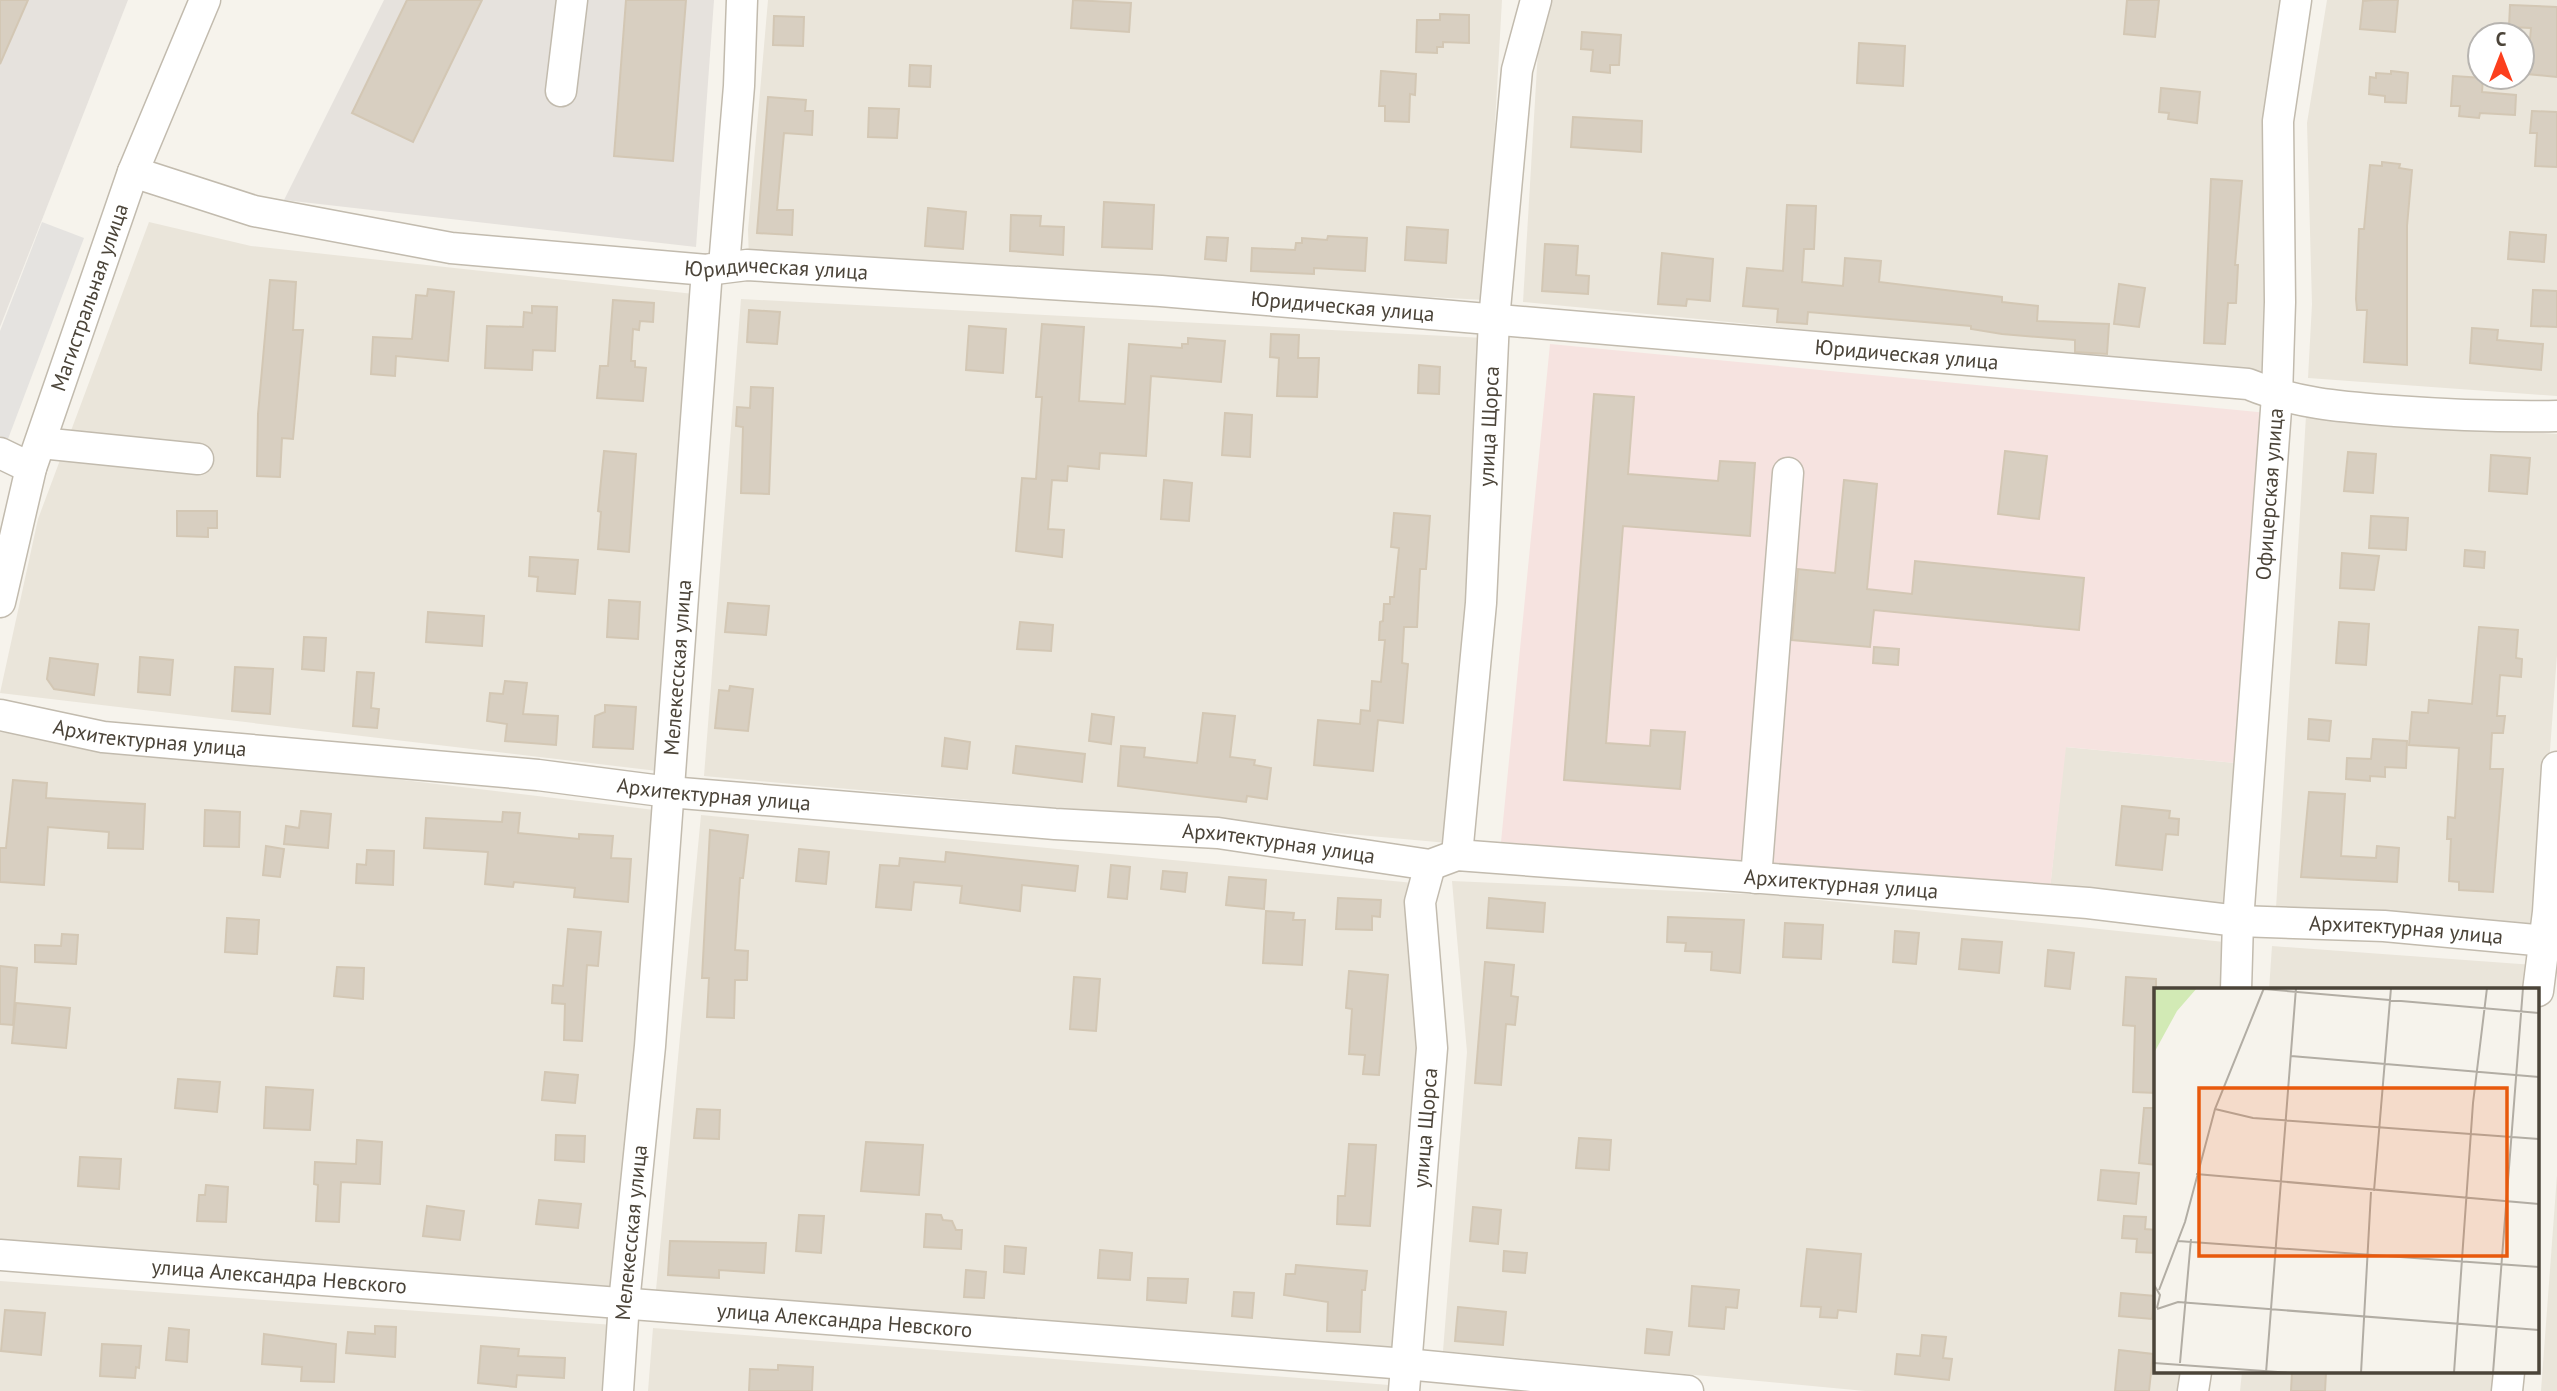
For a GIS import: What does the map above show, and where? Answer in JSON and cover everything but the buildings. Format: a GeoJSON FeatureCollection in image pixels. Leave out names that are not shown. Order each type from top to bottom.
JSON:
{"type":"FeatureCollection","features":[{"type":"Feature","properties":{"kind":"street","name":"Магистральная улица"},"geometry":{"type":"LineString","coordinates":[[0,602],[36,455],[133,172],[205,0]]}},
{"type":"Feature","properties":{"kind":"street"},"geometry":{"type":"LineString","coordinates":[[561,91],[572,0]]}},
{"type":"Feature","properties":{"kind":"street","name":"Мелекесская улица"},"geometry":{"type":"LineString","coordinates":[[618,1391],[624,1303],[650,1046],[669,792],[715,268],[739,86],[742,0]]}},
{"type":"Feature","properties":{"kind":"street","name":"улица Щорса"},"geometry":{"type":"LineString","coordinates":[[1405,1378],[1432,1048],[1420,902],[1443,860],[1481,603],[1494,320],[1517,70],[1536,0]]}},
{"type":"Feature","properties":{"kind":"street","name":"Офицерская улица"},"geometry":{"type":"LineString","coordinates":[[2236,988],[2238,922],[2277,396],[2280,302],[2278,121],[2296,0]]}},
{"type":"Feature","properties":{"kind":"street","name":"Юридическая улица"},"geometry":{"type":"LineString","coordinates":[[133,172],[254,211],[451,248],[715,268],[1161,291],[2248,384],[2277,396],[2323,406],[2468,416],[2557,416]]}},
{"type":"Feature","properties":{"kind":"street"},"geometry":{"type":"LineString","coordinates":[[0,453],[198,459]]}},
{"type":"Feature","properties":{"kind":"street"},"geometry":{"type":"LineString","coordinates":[[1756,878],[1788,473]]}},
{"type":"Feature","properties":{"kind":"street","name":"Архитектурная улица"},"geometry":{"type":"LineString","coordinates":[[0,715],[103,737],[538,775],[669,792],[1055,824],[1218,833],[1443,860],[1756,878],[2088,903],[2238,922],[2384,926],[2549,942]]}},
{"type":"Feature","properties":{"kind":"street"},"geometry":{"type":"LineString","coordinates":[[2539,988],[2549,942],[2547,912],[2557,767]]}},
{"type":"Feature","properties":{"kind":"street","name":"улица Александра Невского"},"geometry":{"type":"LineString","coordinates":[[0,1255],[624,1303],[1405,1378],[1688,1391]]}},
{"type":"Feature","properties":{"kind":"shaded area"},"geometry":{"type":"Polygon","coordinates":[[[0,0],[128,0],[0,327],[0,0]]]}},
{"type":"Feature","properties":{"kind":"shaded area"},"geometry":{"type":"Polygon","coordinates":[[[384,0],[714,0],[696,247],[284,200],[384,0]]]}},
{"type":"Feature","properties":{"kind":"shaded area"},"geometry":{"type":"Polygon","coordinates":[[[768,0],[1502,0],[1485,300],[749,260],[748,230],[768,0]]]}},
{"type":"Feature","properties":{"kind":"shaded area"},"geometry":{"type":"Polygon","coordinates":[[[1541,0],[2288,0],[2270,375],[1523,302],[1541,0]]]}},
{"type":"Feature","properties":{"kind":"shaded area"},"geometry":{"type":"Polygon","coordinates":[[[2327,0],[2557,0],[2557,396],[2308,378],[2312,304],[2307,123],[2327,0]]]}},
{"type":"Feature","properties":{"kind":"shaded area"},"geometry":{"type":"Polygon","coordinates":[[[42,222],[84,238],[8,439],[0,436],[0,331],[42,222]]]}},
{"type":"Feature","properties":{"kind":"shaded area"},"geometry":{"type":"Polygon","coordinates":[[[149,222],[251,246],[703,295],[666,772],[0,693],[38,519],[149,222]]]}},
{"type":"Feature","properties":{"kind":"shaded area"},"geometry":{"type":"Polygon","coordinates":[[[741,299],[1484,338],[1481,603],[1448,843],[704,776],[741,299]]]}},
{"type":"Feature","properties":{"kind":"shaded area"},"geometry":{"type":"Polygon","coordinates":[[[1550,344],[2268,413],[2246,764],[2066,747],[2050,889],[1501,842],[1550,344]]]}},
{"type":"Feature","properties":{"kind":"shaded area"},"geometry":{"type":"Polygon","coordinates":[[[2306,416],[2557,434],[2557,655],[2537,927],[2276,908],[2306,416]]]}},
{"type":"Feature","properties":{"kind":"shaded area"},"geometry":{"type":"Polygon","coordinates":[[[0,732],[663,811],[617,1287],[0,1242],[0,732]]]}},
{"type":"Feature","properties":{"kind":"shaded area"},"geometry":{"type":"Polygon","coordinates":[[[2065,747],[2246,764],[2233,906],[2050,889],[2065,747]]]}},
{"type":"Feature","properties":{"kind":"shaded area"},"geometry":{"type":"Polygon","coordinates":[[[701,815],[1414,883],[1428,1050],[1404,1348],[656,1290],[701,815]]]}},
{"type":"Feature","properties":{"kind":"shaded area"},"geometry":{"type":"Polygon","coordinates":[[[1452,881],[1770,895],[2234,943],[2231,988],[2154,988],[2154,1374],[2203,1374],[2202,1391],[1865,1391],[1443,1351],[1467,1052],[1452,881]]]}},
{"type":"Feature","properties":{"kind":"shaded area"},"geometry":{"type":"Polygon","coordinates":[[[2272,946],[2534,965],[2532,988],[2269,988],[2272,946]]]}},
{"type":"Feature","properties":{"kind":"shaded area"},"geometry":{"type":"Polygon","coordinates":[[[2557,1175],[2557,1391],[2541,1391],[2557,1175]]]}},
{"type":"Feature","properties":{"kind":"shaded area"},"geometry":{"type":"Polygon","coordinates":[[[0,1281],[614,1325],[611,1391],[0,1391],[0,1281]]]}},
{"type":"Feature","properties":{"kind":"shaded area"},"geometry":{"type":"Polygon","coordinates":[[[653,1328],[1402,1386],[1401,1391],[648,1391],[653,1328]]]}},
{"type":"Feature","properties":{"kind":"shaded area"},"geometry":{"type":"Polygon","coordinates":[[[2242,1374],[2504,1374],[2503,1391],[2240,1391],[2242,1374]]]}}]}
